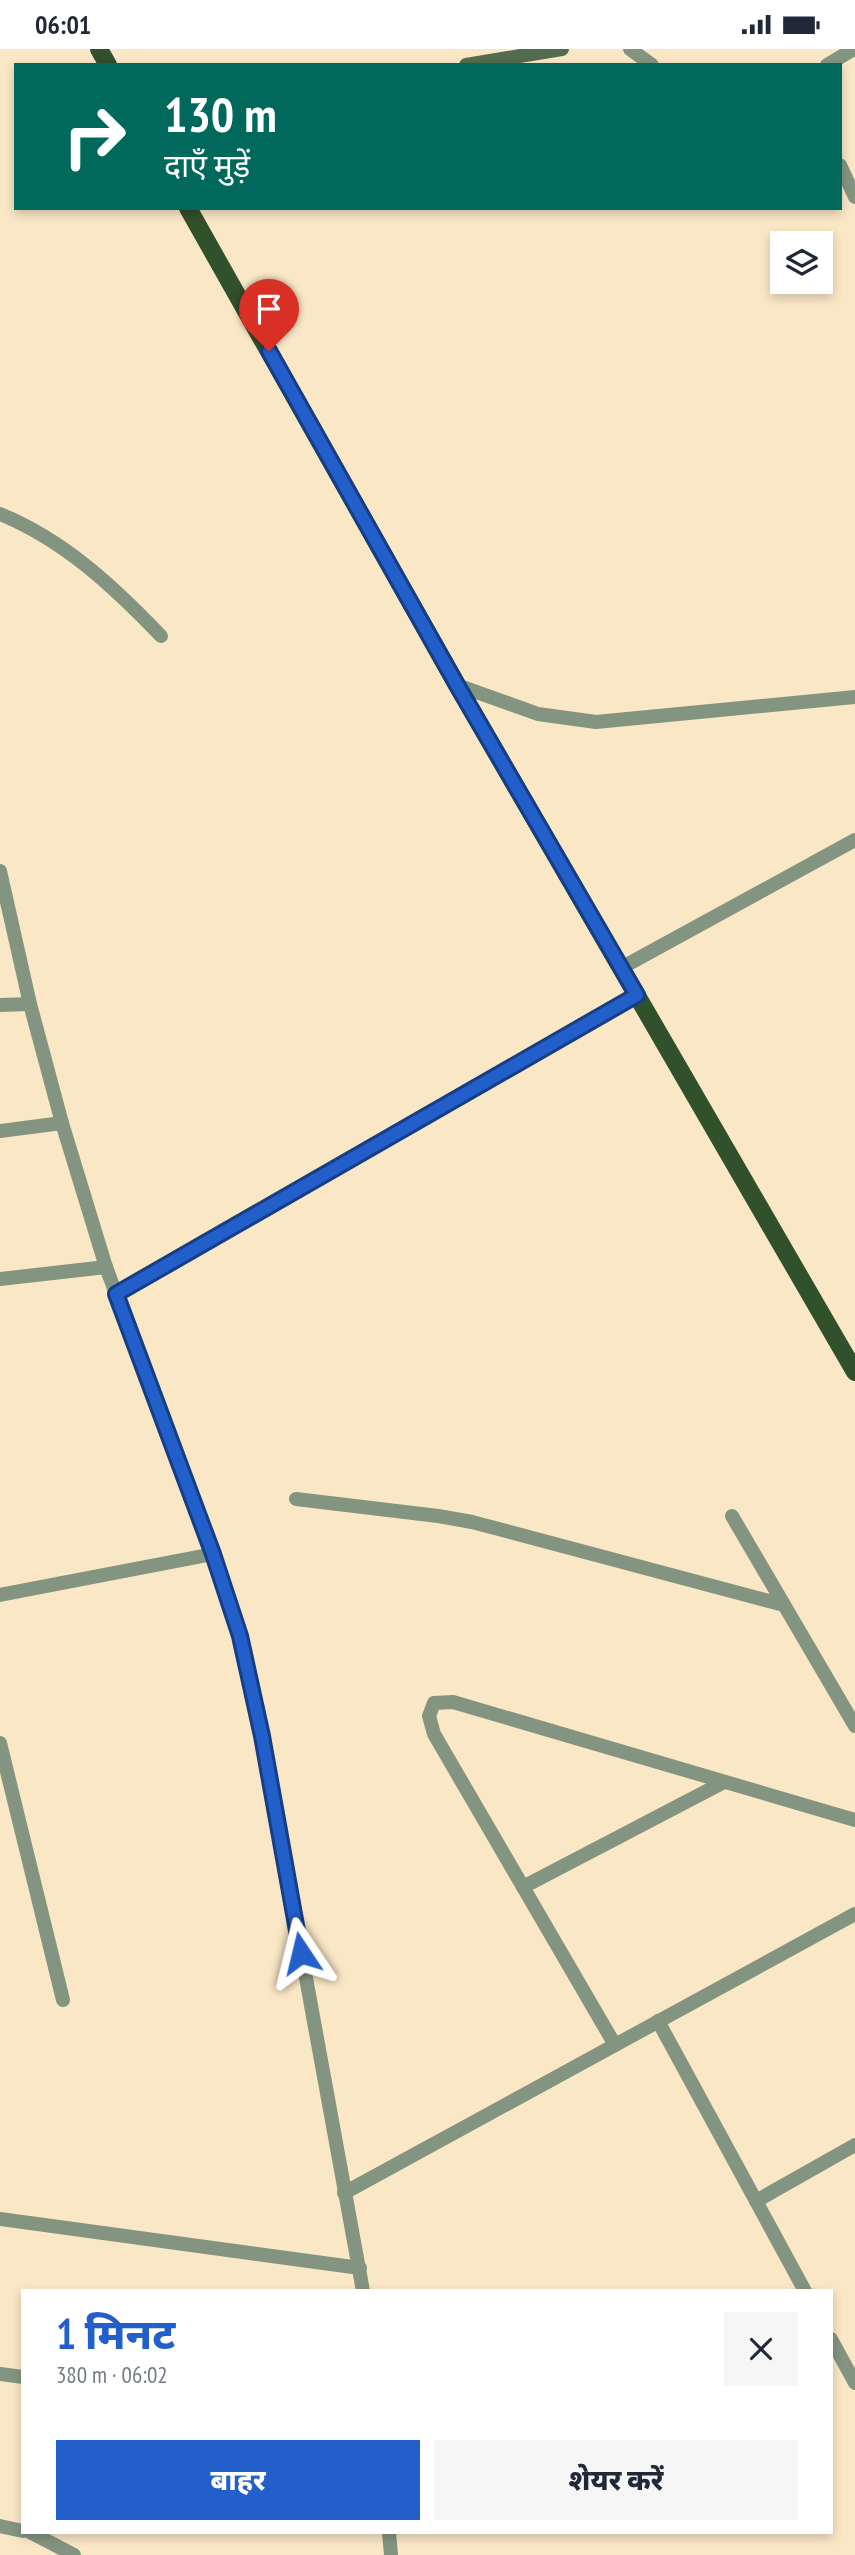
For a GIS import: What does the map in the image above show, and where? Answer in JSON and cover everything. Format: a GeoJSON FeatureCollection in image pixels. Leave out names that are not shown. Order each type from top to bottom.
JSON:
{"type":"FeatureCollection","features":[{"type":"Feature","properties":{"kind":"main road"},"geometry":{"type":"LineString","coordinates":[[478,63],[562,49]]}},
{"type":"Feature","properties":{"kind":"main road"},"geometry":{"type":"LineString","coordinates":[[189,210],[457,685],[855,1372]]}},
{"type":"Feature","properties":{"kind":"street"},"geometry":{"type":"LineString","coordinates":[[630,49],[649,63]]}},
{"type":"Feature","properties":{"kind":"street"},"geometry":{"type":"LineString","coordinates":[[830,63],[854,49]]}},
{"type":"Feature","properties":{"kind":"street"},"geometry":{"type":"LineString","coordinates":[[842,169],[855,197]]}},
{"type":"Feature","properties":{"kind":"street"},"geometry":{"type":"LineString","coordinates":[[0,514],[66,550],[117,590],[161,636]]}},
{"type":"Feature","properties":{"kind":"street"},"geometry":{"type":"LineString","coordinates":[[457,685],[538,714],[596,722],[855,697]]}},
{"type":"Feature","properties":{"kind":"street"},"geometry":{"type":"LineString","coordinates":[[621,968],[855,840]]}},
{"type":"Feature","properties":{"kind":"street"},"geometry":{"type":"LineString","coordinates":[[0,871],[30,1004],[62,1123],[106,1267],[213,1554],[240,1636],[262,1736],[363,2289]]}},
{"type":"Feature","properties":{"kind":"street"},"geometry":{"type":"LineString","coordinates":[[116,1294],[637,995]]}},
{"type":"Feature","properties":{"kind":"street"},"geometry":{"type":"LineString","coordinates":[[0,1005],[30,1004]]}},
{"type":"Feature","properties":{"kind":"street"},"geometry":{"type":"LineString","coordinates":[[0,1131],[62,1123]]}},
{"type":"Feature","properties":{"kind":"street"},"geometry":{"type":"LineString","coordinates":[[0,1279],[106,1267]]}},
{"type":"Feature","properties":{"kind":"street"},"geometry":{"type":"LineString","coordinates":[[296,1499],[472,1522],[784,1605]]}},
{"type":"Feature","properties":{"kind":"street"},"geometry":{"type":"LineString","coordinates":[[732,1516],[855,1726]]}},
{"type":"Feature","properties":{"kind":"street"},"geometry":{"type":"LineString","coordinates":[[0,1595],[213,1554]]}},
{"type":"Feature","properties":{"kind":"street"},"geometry":{"type":"LineString","coordinates":[[615,2045],[434,1734],[429,1716],[434,1703],[453,1702],[855,1820]]}},
{"type":"Feature","properties":{"kind":"street"},"geometry":{"type":"LineString","coordinates":[[0,1743],[63,2000]]}},
{"type":"Feature","properties":{"kind":"street"},"geometry":{"type":"LineString","coordinates":[[523,1887],[724,1782]]}},
{"type":"Feature","properties":{"kind":"street"},"geometry":{"type":"LineString","coordinates":[[344,2193],[855,1914]]}},
{"type":"Feature","properties":{"kind":"street"},"geometry":{"type":"LineString","coordinates":[[658,2021],[804,2289]]}},
{"type":"Feature","properties":{"kind":"street"},"geometry":{"type":"LineString","coordinates":[[756,2201],[855,2145]]}},
{"type":"Feature","properties":{"kind":"street"},"geometry":{"type":"LineString","coordinates":[[0,2219],[360,2268]]}},
{"type":"Feature","properties":{"kind":"street"},"geometry":{"type":"LineString","coordinates":[[833,2343],[853,2374]]}},
{"type":"Feature","properties":{"kind":"street"},"geometry":{"type":"LineString","coordinates":[[0,2374],[21,2377]]}},
{"type":"Feature","properties":{"kind":"street"},"geometry":{"type":"LineString","coordinates":[[0,2526],[21,2531]]}},
{"type":"Feature","properties":{"kind":"street"},"geometry":{"type":"LineString","coordinates":[[34,2534],[74,2555]]}},
{"type":"Feature","properties":{"kind":"street"},"geometry":{"type":"LineString","coordinates":[[388,2534],[391,2555]]}},
{"type":"Feature","properties":{"kind":"route"},"geometry":{"type":"LineString","coordinates":[[269,351],[457,685],[637,995],[116,1294],[213,1554],[240,1636],[262,1736],[301,1953]]}}]}
